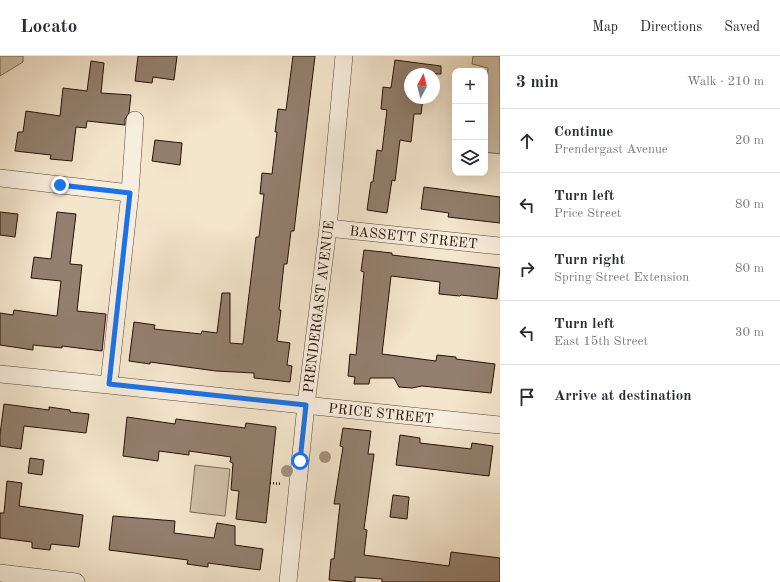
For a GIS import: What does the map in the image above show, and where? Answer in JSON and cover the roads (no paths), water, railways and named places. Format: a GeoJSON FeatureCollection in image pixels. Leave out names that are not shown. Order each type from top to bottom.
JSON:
{"type":"FeatureCollection","features":[{"type":"Feature","properties":{"kind":"street","name":"PRENDERGAST AVENUE"},"geometry":{"type":"LineString","coordinates":[[288,582],[306,405],[328,228],[344,56]]}},
{"type":"Feature","properties":{"kind":"street"},"geometry":{"type":"LineString","coordinates":[[109,384],[130,193],[135,120]]}},
{"type":"Feature","properties":{"kind":"street"},"geometry":{"type":"LineString","coordinates":[[0,178],[130,193]]}},
{"type":"Feature","properties":{"kind":"street","name":"BASSETT STREET"},"geometry":{"type":"LineString","coordinates":[[328,228],[500,246]]}},
{"type":"Feature","properties":{"kind":"street","name":"PRICE STREET"},"geometry":{"type":"LineString","coordinates":[[0,374],[500,425]]}},
{"type":"Feature","properties":{"kind":"street"},"geometry":{"type":"LineString","coordinates":[[0,573],[76,582]]}}]}
